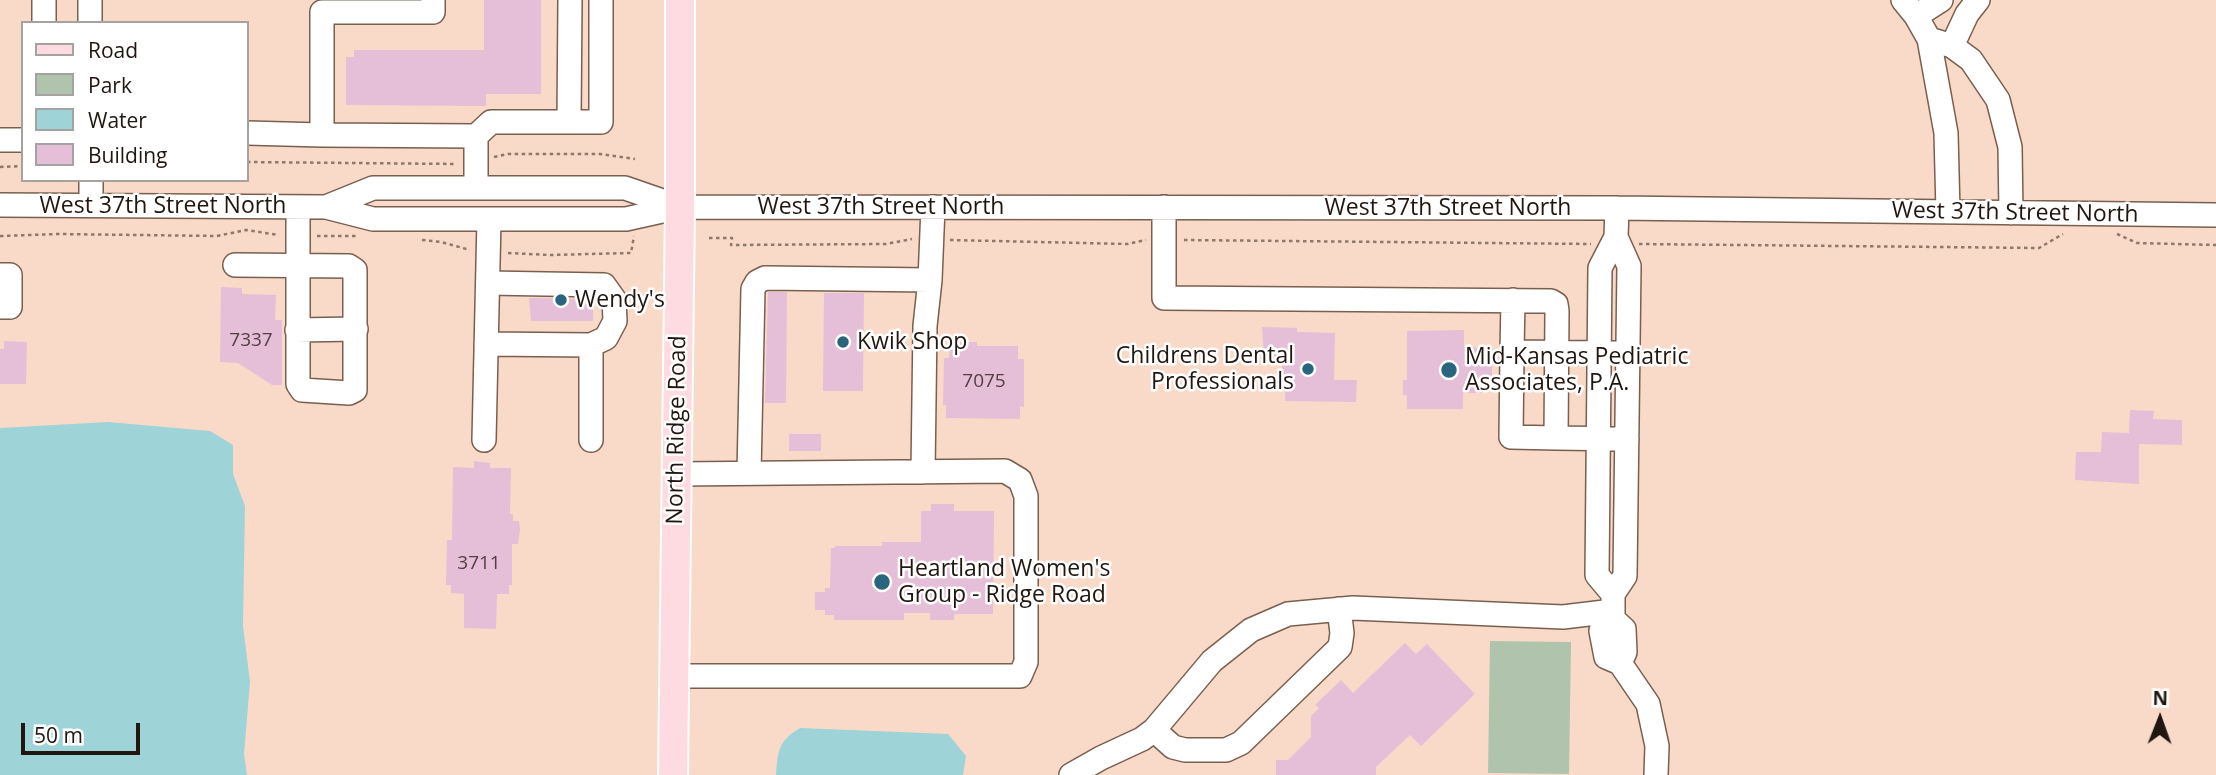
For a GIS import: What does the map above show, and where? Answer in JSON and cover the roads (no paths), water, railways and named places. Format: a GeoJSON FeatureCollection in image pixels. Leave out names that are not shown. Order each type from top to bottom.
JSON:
{"type":"FeatureCollection","features":[{"type":"Feature","properties":{"kind":"main road","name":"North Ridge Road"},"geometry":{"type":"LineString","coordinates":[[673,775],[680,0]]}},
{"type":"Feature","properties":{"kind":"street"},"geometry":{"type":"LineString","coordinates":[[44,0],[44,21]]}},
{"type":"Feature","properties":{"kind":"street"},"geometry":{"type":"LineString","coordinates":[[90,0],[90,21]]}},
{"type":"Feature","properties":{"kind":"street"},"geometry":{"type":"LineString","coordinates":[[322,135],[323,12],[433,12],[433,0]]}},
{"type":"Feature","properties":{"kind":"street"},"geometry":{"type":"LineString","coordinates":[[569,122],[570,0]]}},
{"type":"Feature","properties":{"kind":"street"},"geometry":{"type":"LineString","coordinates":[[248,133],[476,136],[491,122],[601,122],[601,0]]}},
{"type":"Feature","properties":{"kind":"street"},"geometry":{"type":"LineString","coordinates":[[1941,0],[1910,8],[1929,39],[1946,133],[1948,212]]}},
{"type":"Feature","properties":{"kind":"street"},"geometry":{"type":"LineString","coordinates":[[1952,46],[1978,0]]}},
{"type":"Feature","properties":{"kind":"street"},"geometry":{"type":"LineString","coordinates":[[1929,39],[1952,46],[1977,66],[1998,100],[2010,147],[2011,213]]}},
{"type":"Feature","properties":{"kind":"street"},"geometry":{"type":"LineString","coordinates":[[476,136],[476,188]]}},
{"type":"Feature","properties":{"kind":"street"},"geometry":{"type":"LineString","coordinates":[[0,140],[21,140]]}},
{"type":"Feature","properties":{"kind":"street"},"geometry":{"type":"LineString","coordinates":[[91,182],[91,205]]}},
{"type":"Feature","properties":{"kind":"street","name":"West 37th Street North"},"geometry":{"type":"LineString","coordinates":[[326,207],[373,188],[625,188],[680,207]]}},
{"type":"Feature","properties":{"kind":"street","name":"West 37th Street North"},"geometry":{"type":"LineString","coordinates":[[0,205],[326,207],[373,219],[626,219],[680,207],[1617,208],[2216,215]]}},
{"type":"Feature","properties":{"kind":"street"},"geometry":{"type":"LineString","coordinates":[[235,265],[299,265],[349,265],[355,270],[355,390],[349,393],[302,390],[298,384],[299,265],[298,207]]}},
{"type":"Feature","properties":{"kind":"street"},"geometry":{"type":"LineString","coordinates":[[923,472],[925,326],[933,207]]}},
{"type":"Feature","properties":{"kind":"street"},"geometry":{"type":"LineString","coordinates":[[1164,207],[1164,298],[1546,300],[1556,304],[1556,438]]}},
{"type":"Feature","properties":{"kind":"street"},"geometry":{"type":"LineString","coordinates":[[1617,208],[1616,242],[1600,268],[1597,575],[1624,629],[1625,652],[1620,663],[1648,704],[1657,746],[1656,775]]}},
{"type":"Feature","properties":{"kind":"street"},"geometry":{"type":"LineString","coordinates":[[484,440],[489,219]]}},
{"type":"Feature","properties":{"kind":"street"},"geometry":{"type":"LineString","coordinates":[[1613,608],[1625,576],[1628,439],[1629,266],[1616,242]]}},
{"type":"Feature","properties":{"kind":"street"},"geometry":{"type":"LineString","coordinates":[[0,275],[10,275],[10,307],[0,307]]}},
{"type":"Feature","properties":{"kind":"street"},"geometry":{"type":"LineString","coordinates":[[749,473],[753,289],[757,282],[765,278],[930,281]]}},
{"type":"Feature","properties":{"kind":"street"},"geometry":{"type":"LineString","coordinates":[[486,344],[591,345],[606,338],[615,321],[614,299],[604,285],[488,283]]}},
{"type":"Feature","properties":{"kind":"street"},"geometry":{"type":"LineString","coordinates":[[1513,300],[1511,437],[1628,439]]}},
{"type":"Feature","properties":{"kind":"street"},"geometry":{"type":"LineString","coordinates":[[298,330],[356,330]]}},
{"type":"Feature","properties":{"kind":"street"},"geometry":{"type":"LineString","coordinates":[[591,345],[591,440]]}},
{"type":"Feature","properties":{"kind":"street"},"geometry":{"type":"LineString","coordinates":[[1513,352],[1628,353]]}},
{"type":"Feature","properties":{"kind":"street"},"geometry":{"type":"LineString","coordinates":[[674,677],[1020,676],[1027,655],[1026,496],[1020,480],[1005,471],[677,474]]}},
{"type":"Feature","properties":{"kind":"street"},"geometry":{"type":"LineString","coordinates":[[1598,507],[1626,507]]}},
{"type":"Feature","properties":{"kind":"street"},"geometry":{"type":"LineString","coordinates":[[1071,775],[1142,739],[1154,730],[1213,661],[1251,630],[1288,614],[1353,608],[1563,617],[1613,608]]}},
{"type":"Feature","properties":{"kind":"street"},"geometry":{"type":"LineString","coordinates":[[1154,730],[1173,747],[1185,750],[1226,750],[1241,743],[1340,647],[1342,633],[1339,609]]}},
{"type":"Feature","properties":{"kind":"water"},"geometry":{"type":"Polygon","coordinates":[[[108,422],[210,431],[233,445],[233,474],[245,506],[243,626],[250,682],[244,754],[247,775],[0,775],[0,428],[108,422]]]}},
{"type":"Feature","properties":{"kind":"water"},"geometry":{"type":"Polygon","coordinates":[[[800,728],[948,734],[966,756],[963,775],[776,775],[783,742],[800,728]]]}},
{"type":"Feature","properties":{"kind":"place","name":"Wendy's"},"geometry":{"type":"Point","coordinates":[561,300]}},
{"type":"Feature","properties":{"kind":"place","name":"Kwik Shop"},"geometry":{"type":"Point","coordinates":[843,342]}},
{"type":"Feature","properties":{"kind":"place","name":"Childrens Dental Professionals"},"geometry":{"type":"Point","coordinates":[1308,369]}},
{"type":"Feature","properties":{"kind":"place","name":"Mid-Kansas Pediatric Associates, P.A."},"geometry":{"type":"Point","coordinates":[1449,370]}},
{"type":"Feature","properties":{"kind":"place","name":"Heartland Women's Group - Ridge Road"},"geometry":{"type":"Point","coordinates":[882,582]}}]}
